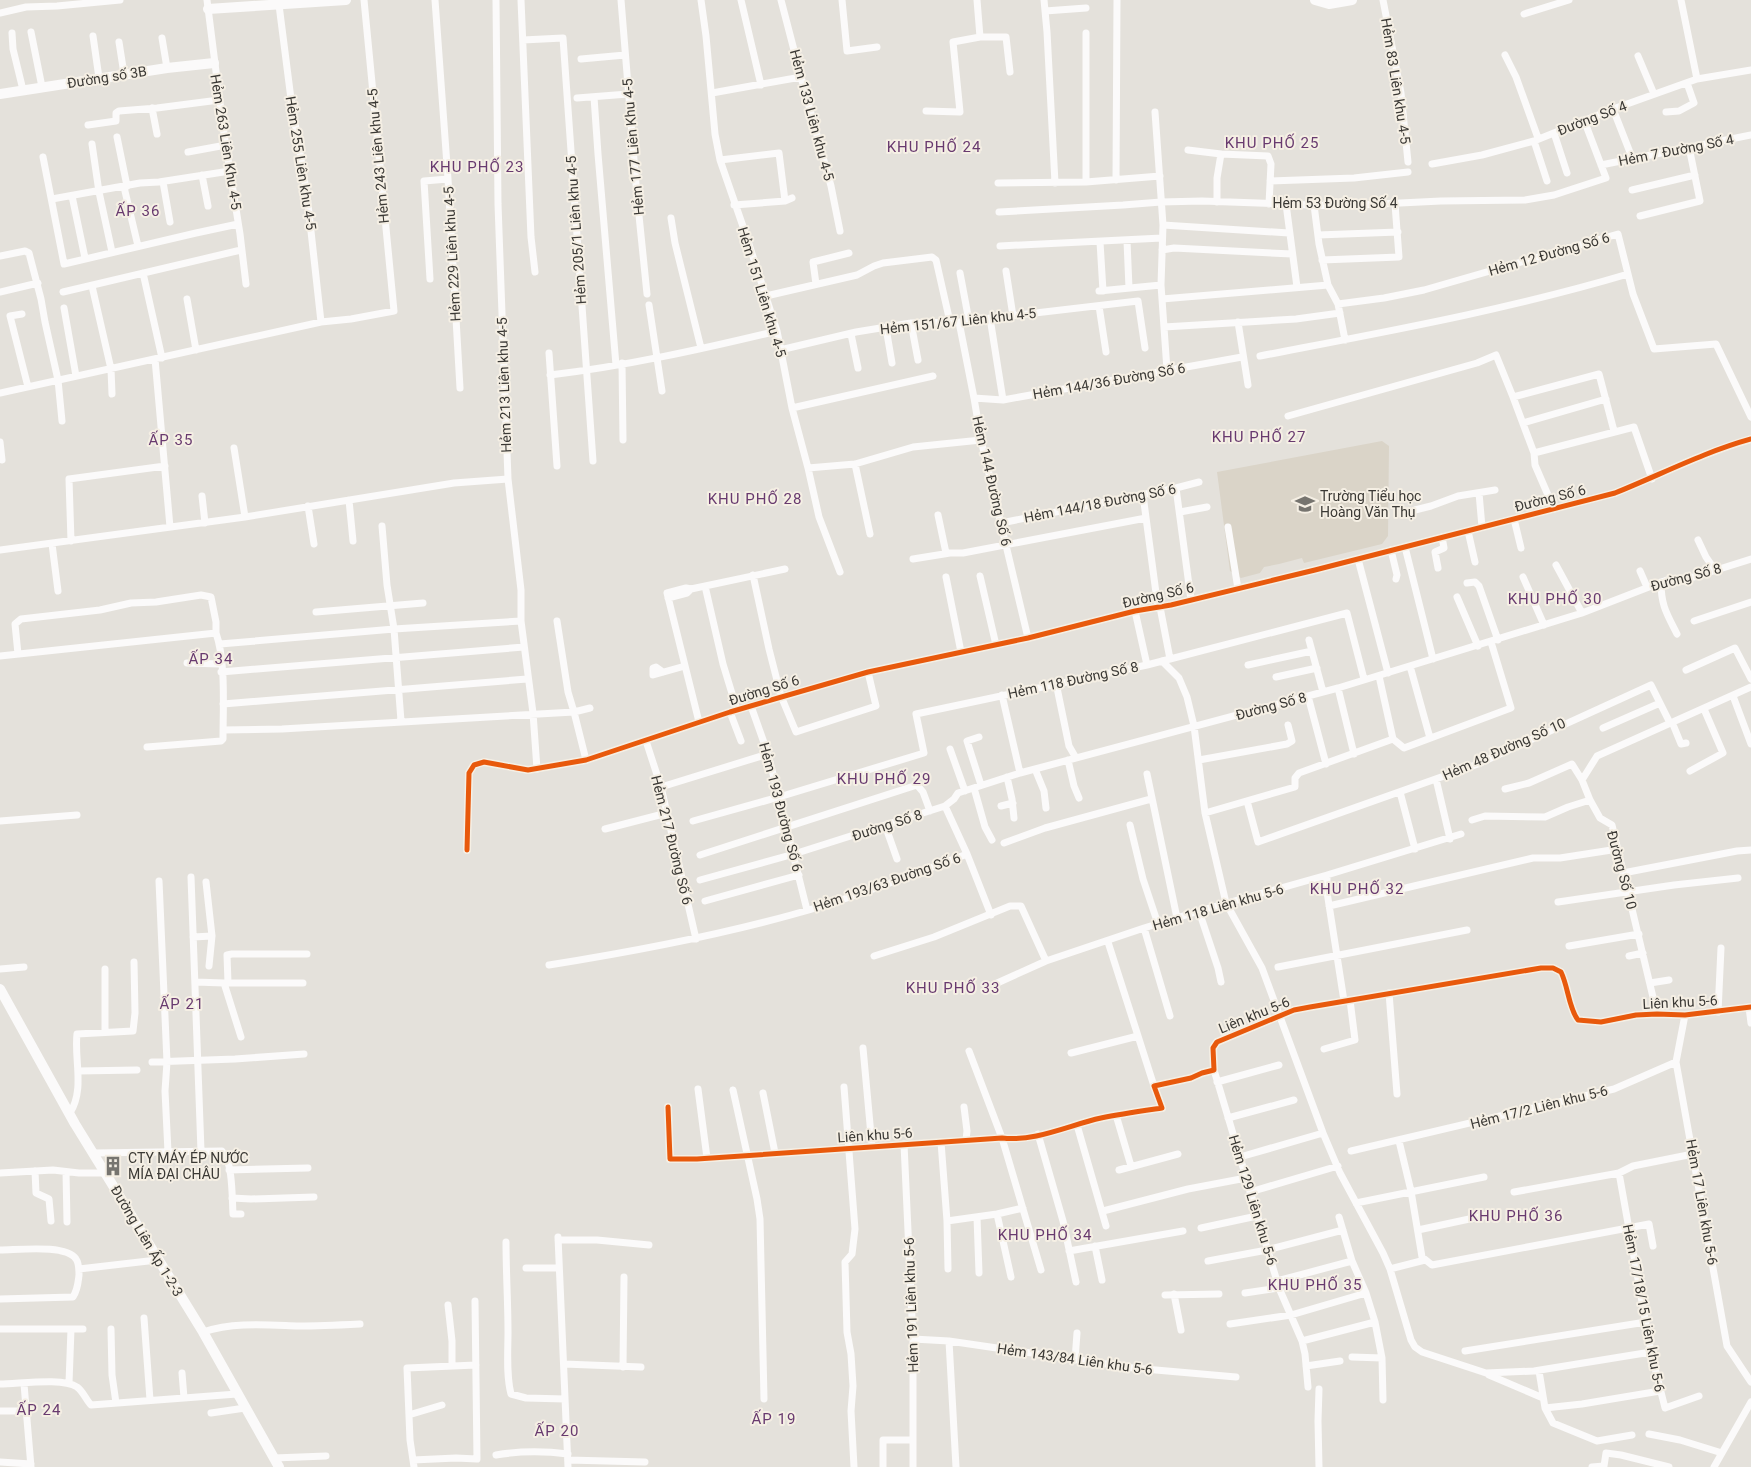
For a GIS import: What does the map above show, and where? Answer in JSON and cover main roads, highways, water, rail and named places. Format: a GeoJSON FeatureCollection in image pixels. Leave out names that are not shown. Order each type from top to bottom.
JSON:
{"type":"FeatureCollection","features":[{"type":"Feature","properties":{"kind":"place","name":"Trường Tiểu học Hoàng Văn Thụ"},"geometry":{"type":"Point","coordinates":[1305,504]}},
{"type":"Feature","properties":{"kind":"place","name":"CTY MÁY ÉP NƯỚC MÍA ĐẠI CHÂU"},"geometry":{"type":"Point","coordinates":[113,1166]}},
{"type":"Feature","properties":{"kind":"district","name":"KHU PHỐ 25"},"geometry":{"type":"Point","coordinates":[1272,143]}},
{"type":"Feature","properties":{"kind":"district","name":"KHU PHỐ 24"},"geometry":{"type":"Point","coordinates":[934,147]}},
{"type":"Feature","properties":{"kind":"district","name":"KHU PHỐ 23"},"geometry":{"type":"Point","coordinates":[477,167]}},
{"type":"Feature","properties":{"kind":"district","name":"ẤP 36"},"geometry":{"type":"Point","coordinates":[138,211]}},
{"type":"Feature","properties":{"kind":"district","name":"KHU PHỐ 27"},"geometry":{"type":"Point","coordinates":[1259,437]}},
{"type":"Feature","properties":{"kind":"district","name":"ẤP 35"},"geometry":{"type":"Point","coordinates":[171,440]}},
{"type":"Feature","properties":{"kind":"district","name":"KHU PHỐ 28"},"geometry":{"type":"Point","coordinates":[755,499]}},
{"type":"Feature","properties":{"kind":"district","name":"KHU PHỐ 30"},"geometry":{"type":"Point","coordinates":[1555,599]}},
{"type":"Feature","properties":{"kind":"district","name":"ẤP 34"},"geometry":{"type":"Point","coordinates":[211,659]}},
{"type":"Feature","properties":{"kind":"district","name":"KHU PHỐ 29"},"geometry":{"type":"Point","coordinates":[884,779]}},
{"type":"Feature","properties":{"kind":"district","name":"KHU PHỐ 32"},"geometry":{"type":"Point","coordinates":[1357,889]}},
{"type":"Feature","properties":{"kind":"district","name":"KHU PHỐ 33"},"geometry":{"type":"Point","coordinates":[953,988]}},
{"type":"Feature","properties":{"kind":"district","name":"ẤP 21"},"geometry":{"type":"Point","coordinates":[182,1004]}},
{"type":"Feature","properties":{"kind":"district","name":"KHU PHỐ 36"},"geometry":{"type":"Point","coordinates":[1516,1216]}},
{"type":"Feature","properties":{"kind":"district","name":"KHU PHỐ 34"},"geometry":{"type":"Point","coordinates":[1045,1235]}},
{"type":"Feature","properties":{"kind":"district","name":"KHU PHỐ 35"},"geometry":{"type":"Point","coordinates":[1315,1285]}},
{"type":"Feature","properties":{"kind":"district","name":"ẤP 24"},"geometry":{"type":"Point","coordinates":[39,1410]}},
{"type":"Feature","properties":{"kind":"district","name":"ẤP 19"},"geometry":{"type":"Point","coordinates":[774,1419]}},
{"type":"Feature","properties":{"kind":"district","name":"ẤP 20"},"geometry":{"type":"Point","coordinates":[557,1431]}}]}
